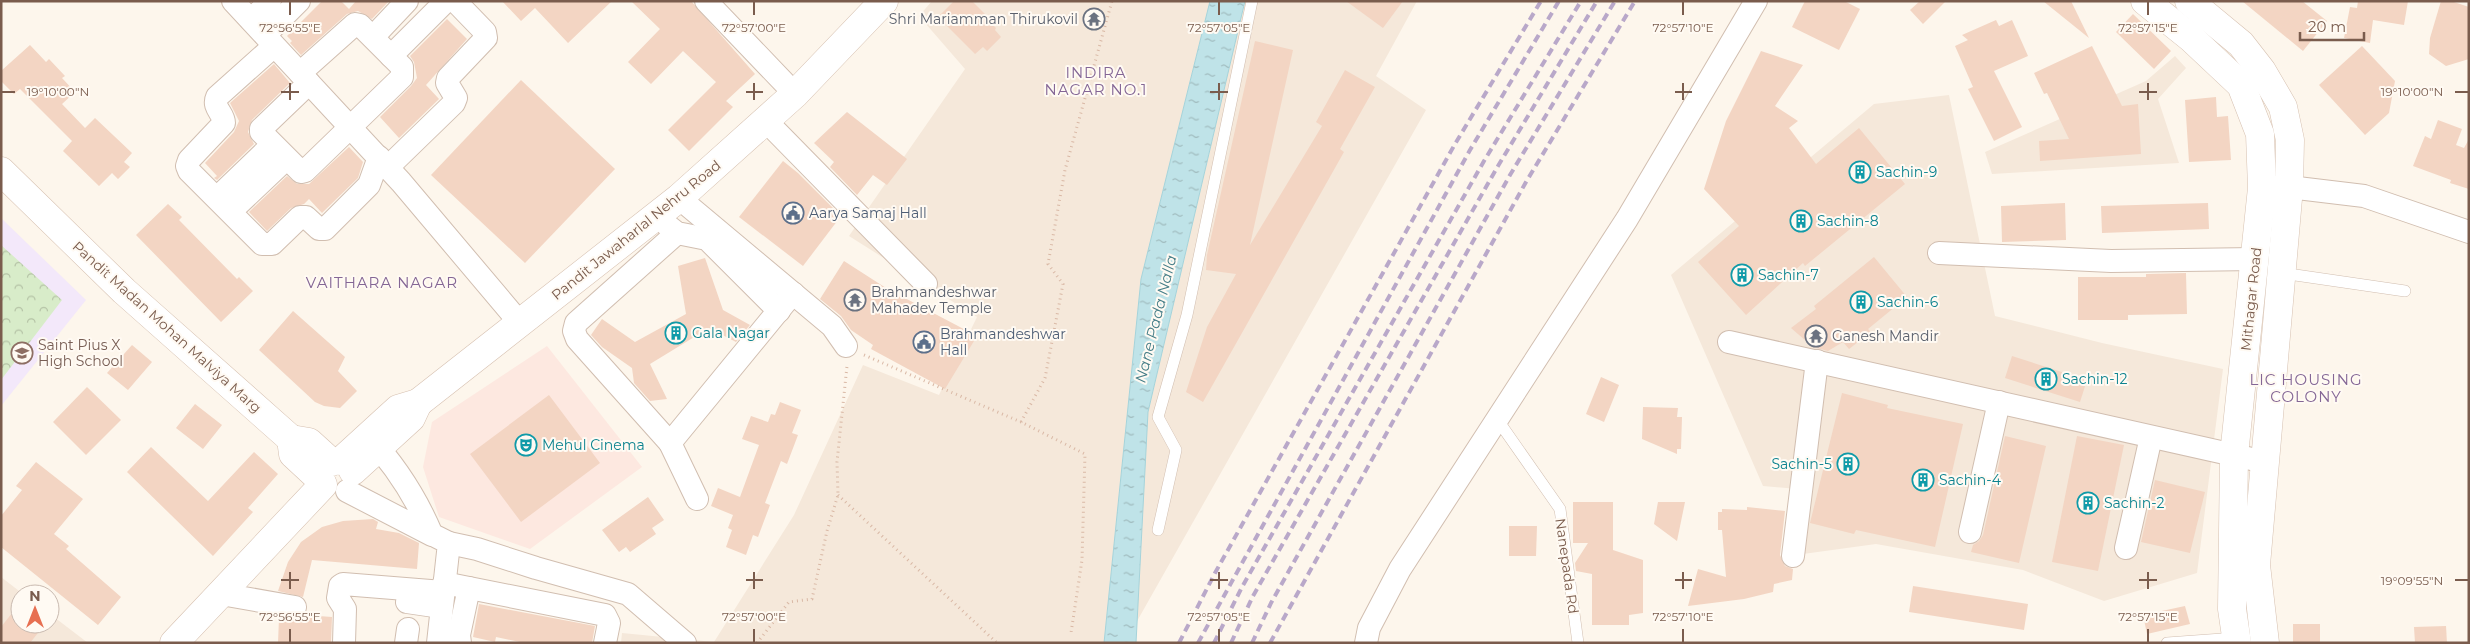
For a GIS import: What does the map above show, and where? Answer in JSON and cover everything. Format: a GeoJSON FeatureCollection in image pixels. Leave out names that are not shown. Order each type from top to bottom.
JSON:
{"type":"FeatureCollection","features":[{"type":"Feature","properties":{"kind":"street"},"geometry":{"type":"LineString","coordinates":[[233,1],[383,162],[520,323]]}},
{"type":"Feature","properties":{"kind":"street"},"geometry":{"type":"LineString","coordinates":[[263,34],[270,1]]}},
{"type":"Feature","properties":{"kind":"street"},"geometry":{"type":"LineString","coordinates":[[299,1],[263,34],[216,97],[216,108],[224,120],[224,124],[189,160],[187,166],[189,171],[262,244],[267,246],[272,244],[300,218],[306,217],[319,229],[324,229],[369,185],[383,162],[454,103],[456,98],[447,83],[448,78],[486,38],[486,32],[454,1]]}},
{"type":"Feature","properties":{"kind":"street"},"geometry":{"type":"LineString","coordinates":[[373,37],[408,1]]}},
{"type":"Feature","properties":{"kind":"street"},"geometry":{"type":"LineString","coordinates":[[392,56],[446,1]]}},
{"type":"Feature","properties":{"kind":"street"},"geometry":{"type":"LineString","coordinates":[[706,1],[794,94]]}},
{"type":"Feature","properties":{"kind":"street","name":"Pandit Jawaharlal Nehru Road"},"geometry":{"type":"LineString","coordinates":[[336,475],[373,442],[398,409],[418,403],[680,198],[794,94],[884,1]]}},
{"type":"Feature","properties":{"kind":"street"},"geometry":{"type":"LineString","coordinates":[[1366,643],[1370,628],[1400,569],[1627,219],[1756,1]]}},
{"type":"Feature","properties":{"kind":"street","name":"Mithagar Road"},"geometry":{"type":"LineString","coordinates":[[2145,1],[2191,38],[2241,86],[2260,134],[2262,188],[2234,455],[2232,609],[2237,640]]}},
{"type":"Feature","properties":{"kind":"street","name":"Mithagar Road"},"geometry":{"type":"LineString","coordinates":[[2189,1],[2241,44],[2262,71],[2283,107],[2290,140],[2289,187],[2256,565],[2265,643]]}},
{"type":"Feature","properties":{"kind":"street"},"geometry":{"type":"LineString","coordinates":[[360,25],[392,56],[402,67],[402,77],[305,171],[298,170],[263,136],[261,129],[350,26],[360,25]]}},
{"type":"Feature","properties":{"kind":"street"},"geometry":{"type":"LineString","coordinates":[[766,121],[926,284]]}},
{"type":"Feature","properties":{"kind":"street"},"geometry":{"type":"LineString","coordinates":[[224,204],[279,152]]}},
{"type":"Feature","properties":{"kind":"street","name":"Pandit Madan Mohan Malviya Marg"},"geometry":{"type":"LineString","coordinates":[[1,171],[124,291],[292,439],[293,454],[336,475]]}},
{"type":"Feature","properties":{"kind":"street"},"geometry":{"type":"LineString","coordinates":[[2262,188],[2289,187],[2364,196],[2469,232]]}},
{"type":"Feature","properties":{"kind":"street"},"geometry":{"type":"LineString","coordinates":[[680,198],[832,326],[846,347]]}},
{"type":"Feature","properties":{"kind":"street"},"geometry":{"type":"LineString","coordinates":[[656,217],[678,233],[707,239],[779,312]]}},
{"type":"Feature","properties":{"kind":"street"},"geometry":{"type":"LineString","coordinates":[[678,233],[576,323],[574,331],[577,339],[670,443],[697,499]]}},
{"type":"Feature","properties":{"kind":"street"},"geometry":{"type":"LineString","coordinates":[[1939,253],[2111,261],[2255,259]]}},
{"type":"Feature","properties":{"kind":"street"},"geometry":{"type":"LineString","coordinates":[[586,272],[608,294]]}},
{"type":"Feature","properties":{"kind":"street"},"geometry":{"type":"LineString","coordinates":[[670,443],[793,293]]}},
{"type":"Feature","properties":{"kind":"street"},"geometry":{"type":"LineString","coordinates":[[1729,342],[2265,462]]}},
{"type":"Feature","properties":{"kind":"street"},"geometry":{"type":"LineString","coordinates":[[1793,556],[1817,361]]}},
{"type":"Feature","properties":{"kind":"street"},"geometry":{"type":"LineString","coordinates":[[1970,532],[1999,402]]}},
{"type":"Feature","properties":{"kind":"street"},"geometry":{"type":"LineString","coordinates":[[2126,548],[2151,437]]}},
{"type":"Feature","properties":{"kind":"street"},"geometry":{"type":"LineString","coordinates":[[373,442],[400,474],[441,539],[443,594],[438,643]]}},
{"type":"Feature","properties":{"kind":"street"},"geometry":{"type":"LineString","coordinates":[[174,643],[336,475],[441,539],[628,594],[685,643]]}},
{"type":"Feature","properties":{"kind":"street"},"geometry":{"type":"LineString","coordinates":[[344,643],[345,608],[338,598],[340,586],[343,584],[443,594]]}},
{"type":"Feature","properties":{"kind":"street"},"geometry":{"type":"LineString","coordinates":[[460,643],[459,635],[469,588]]}},
{"type":"Feature","properties":{"kind":"street"},"geometry":{"type":"LineString","coordinates":[[350,643],[356,599],[361,597],[443,594],[469,588],[604,615],[609,623],[605,643]]}},
{"type":"Feature","properties":{"kind":"street"},"geometry":{"type":"LineString","coordinates":[[220,594],[295,607]]}},
{"type":"Feature","properties":{"kind":"lane"},"geometry":{"type":"LineString","coordinates":[[1158,530],[1176,450],[1158,417],[1186,315],[1252,1]]}},
{"type":"Feature","properties":{"kind":"lane"},"geometry":{"type":"LineString","coordinates":[[2282,273],[2405,291]]}},
{"type":"Feature","properties":{"kind":"lane","name":"Nanepada Rd"},"geometry":{"type":"LineString","coordinates":[[1497,419],[1560,509],[1578,643]]}},
{"type":"Feature","properties":{"kind":"lane"},"geometry":{"type":"LineString","coordinates":[[2167,643],[2237,640]]}},
{"type":"Feature","properties":{"kind":"path"},"geometry":{"type":"LineString","coordinates":[[1021,422],[1045,378],[1063,284],[1048,264],[1066,170],[1112,1]]}},
{"type":"Feature","properties":{"kind":"path"},"geometry":{"type":"LineString","coordinates":[[757,643],[789,602],[812,599],[827,531],[838,495],[837,462],[847,371],[846,347],[1021,422],[1085,454],[1082,560],[1072,633]]}},
{"type":"Feature","properties":{"kind":"path"},"geometry":{"type":"LineString","coordinates":[[838,495],[996,642]]}},
{"type":"Feature","properties":{"kind":"shaded area"},"geometry":{"type":"Polygon","coordinates":[[[932,1],[1210,1],[1141,279],[1104,643],[621,643],[622,633],[714,642],[794,515],[863,365],[939,395],[977,317],[849,236],[965,69],[919,16],[932,1]]]}},
{"type":"Feature","properties":{"kind":"shaded area"},"geometry":{"type":"Polygon","coordinates":[[[1245,1],[1417,1],[1376,76],[1426,110],[1136,623],[1148,412],[1245,1]]]}},
{"type":"Feature","properties":{"kind":"shaded area"},"geometry":{"type":"Polygon","coordinates":[[[2175,56],[2186,68],[2158,99],[2179,163],[1992,174],[1985,152],[2146,81],[2175,56]]]}},
{"type":"Feature","properties":{"kind":"shaded area"},"geometry":{"type":"Polygon","coordinates":[[[1949,95],[1995,316],[2102,343],[2223,369],[2197,573],[2104,601],[2023,570],[1876,544],[1803,554],[1797,489],[1763,486],[1671,275],[1874,104],[1949,95]]]}},
{"type":"Feature","properties":{"kind":"shaded area","name":"Saint Pius X High School"},"geometry":{"type":"Polygon","coordinates":[[[1,218],[86,300],[1,406],[1,218]]]}},
{"type":"Feature","properties":{"kind":"shaded area","name":"Mehul Cinema"},"geometry":{"type":"Polygon","coordinates":[[[547,346],[642,467],[530,549],[439,517],[423,467],[432,422],[547,346]]]}},
{"type":"Feature","properties":{"kind":"shaded area"},"geometry":{"type":"Polygon","coordinates":[[[1,577],[10,584],[10,634],[60,634],[60,622],[88,643],[1,643],[1,577]]]}},
{"type":"Feature","properties":{"kind":"green space"},"geometry":{"type":"Polygon","coordinates":[[[1,245],[62,300],[1,380],[1,245]]]}},
{"type":"Feature","properties":{"kind":"water","name":"Nane Pada Nalla"},"geometry":{"type":"Polygon","coordinates":[[[1210,1],[1245,1],[1148,412],[1136,643],[1104,643],[1141,279],[1210,1]]]}},
{"type":"Feature","properties":{"kind":"building"},"geometry":{"type":"Polygon","coordinates":[[[322,1],[341,1],[349,9],[356,1],[389,1],[372,19],[358,11],[347,14],[301,55],[290,43],[292,41],[287,36],[322,1]]]}},
{"type":"Feature","properties":{"kind":"building"},"geometry":{"type":"Polygon","coordinates":[[[502,1],[612,1],[568,43],[535,8],[521,21],[502,1]]]}},
{"type":"Feature","properties":{"kind":"building"},"geometry":{"type":"Polygon","coordinates":[[[631,1],[691,1],[755,74],[726,101],[733,107],[689,151],[668,130],[716,82],[683,51],[651,84],[628,62],[660,29],[631,1]]]}},
{"type":"Feature","properties":{"kind":"building"},"geometry":{"type":"Polygon","coordinates":[[[954,1],[972,1],[995,24],[993,25],[996,28],[995,30],[1001,37],[987,51],[983,47],[975,54],[938,17],[954,1]]]}},
{"type":"Feature","properties":{"kind":"building"},"geometry":{"type":"Polygon","coordinates":[[[1346,1],[1403,1],[1383,28],[1346,1]]]}},
{"type":"Feature","properties":{"kind":"building"},"geometry":{"type":"Polygon","coordinates":[[[1805,1],[1844,1],[1860,9],[1839,50],[1792,27],[1805,1]]]}},
{"type":"Feature","properties":{"kind":"building"},"geometry":{"type":"Polygon","coordinates":[[[1920,1],[1946,1],[1923,24],[1910,10],[1920,1]]]}},
{"type":"Feature","properties":{"kind":"building"},"geometry":{"type":"Polygon","coordinates":[[[2043,1],[2071,1],[2089,38],[2043,1]]]}},
{"type":"Feature","properties":{"kind":"building"},"geometry":{"type":"Polygon","coordinates":[[[2242,1],[2302,1],[2327,21],[2303,51],[2242,1]]]}},
{"type":"Feature","properties":{"kind":"building"},"geometry":{"type":"Polygon","coordinates":[[[2358,1],[2408,1],[2404,25],[2373,20],[2370,43],[2344,38],[2350,7],[2357,8],[2358,1]]]}},
{"type":"Feature","properties":{"kind":"building"},"geometry":{"type":"Polygon","coordinates":[[[2441,1],[2451,1],[2469,7],[2469,59],[2446,66],[2429,54],[2430,38],[2441,1]]]}},
{"type":"Feature","properties":{"kind":"building"},"geometry":{"type":"Polygon","coordinates":[[[2133,14],[2171,51],[2154,69],[2116,32],[2133,14]]]}},
{"type":"Feature","properties":{"kind":"building"},"geometry":{"type":"Polygon","coordinates":[[[447,19],[467,39],[426,85],[439,99],[399,138],[380,117],[417,78],[414,62],[410,56],[447,19]]]}},
{"type":"Feature","properties":{"kind":"building"},"geometry":{"type":"Polygon","coordinates":[[[1996,20],[1999,26],[2012,20],[2028,56],[1994,71],[2022,127],[1994,141],[1968,89],[1973,87],[1955,46],[1968,40],[1962,35],[1996,20]]]}},
{"type":"Feature","properties":{"kind":"building"},"geometry":{"type":"Polygon","coordinates":[[[1255,41],[1293,50],[1250,245],[1322,126],[1316,122],[1345,70],[1375,87],[1340,149],[1344,152],[1203,402],[1186,392],[1207,327],[1236,274],[1206,270],[1207,255],[1255,41]]]}},
{"type":"Feature","properties":{"kind":"building"},"geometry":{"type":"Polygon","coordinates":[[[30,45],[46,62],[49,59],[65,76],[62,78],[75,92],[62,104],[85,128],[95,118],[132,153],[124,162],[130,167],[118,179],[112,173],[99,186],[63,151],[72,141],[20,89],[14,94],[1,81],[1,71],[30,45]]]}},
{"type":"Feature","properties":{"kind":"building"},"geometry":{"type":"Polygon","coordinates":[[[2092,46],[2122,106],[2138,104],[2141,154],[2040,161],[2039,141],[2069,139],[2047,93],[2044,94],[2034,73],[2092,46]]]}},
{"type":"Feature","properties":{"kind":"building"},"geometry":{"type":"Polygon","coordinates":[[[2362,46],[2395,81],[2389,113],[2365,135],[2319,85],[2362,46]]]}},
{"type":"Feature","properties":{"kind":"building"},"geometry":{"type":"Polygon","coordinates":[[[1761,51],[1803,65],[1775,106],[1798,121],[1789,128],[1816,164],[1859,128],[1905,184],[1805,266],[1803,263],[1746,315],[1698,262],[1739,226],[1704,189],[1726,121],[1761,51]]]}},
{"type":"Feature","properties":{"kind":"building"},"geometry":{"type":"Polygon","coordinates":[[[274,64],[290,83],[252,120],[248,132],[254,144],[217,180],[214,178],[217,176],[205,163],[234,132],[239,121],[230,103],[274,64]]]}},
{"type":"Feature","properties":{"kind":"building"},"geometry":{"type":"Polygon","coordinates":[[[521,80],[615,169],[525,263],[431,175],[521,80]]]}},
{"type":"Feature","properties":{"kind":"building"},"geometry":{"type":"Polygon","coordinates":[[[2216,97],[2217,117],[2228,116],[2231,160],[2189,162],[2185,100],[2216,97]]]}},
{"type":"Feature","properties":{"kind":"building"},"geometry":{"type":"Polygon","coordinates":[[[847,112],[907,159],[887,185],[873,175],[857,195],[830,167],[834,162],[814,143],[847,112]]]}},
{"type":"Feature","properties":{"kind":"building"},"geometry":{"type":"Polygon","coordinates":[[[2438,120],[2462,129],[2456,145],[2464,148],[2469,139],[2469,189],[2450,183],[2451,180],[2413,166],[2425,136],[2431,139],[2438,120]]]}},
{"type":"Feature","properties":{"kind":"building"},"geometry":{"type":"Polygon","coordinates":[[[349,147],[363,162],[358,178],[322,213],[309,199],[304,204],[291,208],[267,231],[249,212],[287,176],[297,184],[309,184],[349,147]]]}},
{"type":"Feature","properties":{"kind":"building","name":"Aarya Samaj Hall"},"geometry":{"type":"Polygon","coordinates":[[[783,161],[798,173],[841,216],[803,266],[739,217],[783,161]]]}},
{"type":"Feature","properties":{"kind":"building"},"geometry":{"type":"Polygon","coordinates":[[[2065,203],[2066,240],[2002,242],[2001,206],[2065,203]]]}},
{"type":"Feature","properties":{"kind":"building"},"geometry":{"type":"Polygon","coordinates":[[[2208,203],[2209,229],[2102,233],[2101,206],[2208,203]]]}},
{"type":"Feature","properties":{"kind":"building"},"geometry":{"type":"Polygon","coordinates":[[[168,204],[182,217],[179,220],[237,279],[239,277],[253,291],[221,322],[136,235],[168,204]]]}},
{"type":"Feature","properties":{"kind":"building","name":"Sachin-6"},"geometry":{"type":"Polygon","coordinates":[[[1874,257],[1907,297],[1868,329],[1871,332],[1849,349],[1843,342],[1828,351],[1813,347],[1791,328],[1816,309],[1814,306],[1874,257]]]}},
{"type":"Feature","properties":{"kind":"building","name":"Gala Nagar"},"geometry":{"type":"Polygon","coordinates":[[[705,258],[723,310],[750,325],[736,342],[709,328],[650,364],[667,399],[650,401],[634,383],[632,368],[602,347],[591,335],[602,319],[635,342],[686,314],[678,266],[705,258]]]}},
{"type":"Feature","properties":{"kind":"building","name":"Brahmandeshwar Hall"},"geometry":{"type":"Polygon","coordinates":[[[844,261],[900,297],[977,336],[945,389],[871,349],[873,345],[851,330],[841,316],[820,299],[844,261]]]}},
{"type":"Feature","properties":{"kind":"building"},"geometry":{"type":"Polygon","coordinates":[[[2186,273],[2187,314],[2128,315],[2128,320],[2078,320],[2078,277],[2146,277],[2146,274],[2186,273]]]}},
{"type":"Feature","properties":{"kind":"building"},"geometry":{"type":"Polygon","coordinates":[[[293,311],[345,357],[338,371],[357,391],[340,408],[324,406],[315,402],[259,350],[293,311]]]}},
{"type":"Feature","properties":{"kind":"building"},"geometry":{"type":"Polygon","coordinates":[[[132,345],[152,362],[128,390],[107,373],[132,345]]]}},
{"type":"Feature","properties":{"kind":"building","name":"Sachin-12"},"geometry":{"type":"Polygon","coordinates":[[[2012,356],[2087,380],[2080,402],[2005,378],[2012,356]]]}},
{"type":"Feature","properties":{"kind":"building"},"geometry":{"type":"Polygon","coordinates":[[[1601,377],[1619,385],[1604,422],[1586,414],[1601,377]]]}},
{"type":"Feature","properties":{"kind":"building"},"geometry":{"type":"Polygon","coordinates":[[[87,387],[121,420],[86,455],[53,422],[87,387]]]}},
{"type":"Feature","properties":{"kind":"building"},"geometry":{"type":"Polygon","coordinates":[[[1842,393],[1888,405],[1887,408],[1963,424],[1935,547],[1856,530],[1854,534],[1810,523],[1842,393]]]}},
{"type":"Feature","properties":{"kind":"building"},"geometry":{"type":"Polygon","coordinates":[[[549,395],[600,463],[521,522],[470,454],[549,395]]]}},
{"type":"Feature","properties":{"kind":"building"},"geometry":{"type":"Polygon","coordinates":[[[780,402],[801,410],[792,433],[798,435],[787,464],[781,461],[765,503],[770,505],[758,537],[753,535],[746,555],[726,547],[732,530],[728,528],[733,515],[711,506],[718,488],[740,497],[759,445],[742,439],[751,416],[768,422],[771,414],[775,415],[780,402]]]}},
{"type":"Feature","properties":{"kind":"building"},"geometry":{"type":"Polygon","coordinates":[[[195,404],[222,425],[203,449],[176,428],[195,404]]]}},
{"type":"Feature","properties":{"kind":"building"},"geometry":{"type":"Polygon","coordinates":[[[1643,407],[1678,408],[1677,417],[1682,417],[1681,449],[1677,449],[1677,454],[1642,439],[1643,407]]]}},
{"type":"Feature","properties":{"kind":"building"},"geometry":{"type":"Polygon","coordinates":[[[2005,436],[2046,446],[2019,563],[1971,552],[1973,545],[1983,535],[2005,436]]]}},
{"type":"Feature","properties":{"kind":"building","name":"Sachin-2"},"geometry":{"type":"Polygon","coordinates":[[[2077,436],[2124,445],[2098,571],[2052,562],[2077,436]]]}},
{"type":"Feature","properties":{"kind":"building"},"geometry":{"type":"Polygon","coordinates":[[[151,447],[208,501],[254,452],[278,474],[248,508],[253,512],[213,556],[127,472],[151,447]]]}},
{"type":"Feature","properties":{"kind":"building"},"geometry":{"type":"Polygon","coordinates":[[[36,462],[83,499],[54,534],[69,546],[66,549],[121,597],[98,625],[60,594],[60,584],[47,584],[1,547],[1,516],[22,490],[16,486],[36,462]]]}},
{"type":"Feature","properties":{"kind":"building"},"geometry":{"type":"Polygon","coordinates":[[[2155,480],[2205,492],[2190,553],[2141,542],[2155,480]]]}},
{"type":"Feature","properties":{"kind":"building"},"geometry":{"type":"Polygon","coordinates":[[[648,497],[664,520],[652,528],[656,534],[630,552],[626,547],[619,552],[602,530],[648,497]]]}},
{"type":"Feature","properties":{"kind":"building"},"geometry":{"type":"Polygon","coordinates":[[[1573,502],[1613,502],[1613,550],[1643,560],[1643,613],[1629,615],[1629,625],[1592,625],[1592,574],[1576,571],[1575,563],[1588,543],[1573,543],[1573,502]]]}},
{"type":"Feature","properties":{"kind":"building"},"geometry":{"type":"Polygon","coordinates":[[[1658,502],[1685,502],[1677,541],[1654,524],[1658,502]]]}},
{"type":"Feature","properties":{"kind":"building"},"geometry":{"type":"Polygon","coordinates":[[[1747,507],[1785,511],[1780,555],[1785,566],[1793,569],[1792,580],[1774,584],[1773,592],[1744,599],[1688,606],[1698,569],[1726,577],[1722,530],[1718,530],[1718,512],[1722,512],[1722,509],[1747,510],[1747,507]]]}},
{"type":"Feature","properties":{"kind":"building"},"geometry":{"type":"Polygon","coordinates":[[[373,519],[378,522],[376,529],[399,533],[419,543],[417,569],[312,560],[303,597],[278,591],[288,562],[301,542],[322,527],[343,521],[373,519]]]}},
{"type":"Feature","properties":{"kind":"building"},"geometry":{"type":"Polygon","coordinates":[[[1509,526],[1537,526],[1536,556],[1509,556],[1509,526]]]}},
{"type":"Feature","properties":{"kind":"building"},"geometry":{"type":"Polygon","coordinates":[[[1913,586],[2028,604],[2024,630],[1909,612],[1913,586]]]}},
{"type":"Feature","properties":{"kind":"building"},"geometry":{"type":"Polygon","coordinates":[[[479,604],[595,626],[592,643],[525,643],[496,637],[495,642],[473,637],[479,604]]]}},
{"type":"Feature","properties":{"kind":"building"},"geometry":{"type":"Polygon","coordinates":[[[2185,606],[2190,624],[2147,634],[2143,615],[2185,606]]]}},
{"type":"Feature","properties":{"kind":"building"},"geometry":{"type":"Polygon","coordinates":[[[305,615],[332,617],[331,643],[278,643],[279,618],[293,620],[305,615]]]}},
{"type":"Feature","properties":{"kind":"building"},"geometry":{"type":"Polygon","coordinates":[[[10,616],[10,634],[37,634],[30,643],[1,643],[1,627],[10,616]]]}},
{"type":"Feature","properties":{"kind":"building"},"geometry":{"type":"Polygon","coordinates":[[[2293,624],[2320,624],[2320,643],[2293,643],[2293,624]]]}},
{"type":"Feature","properties":{"kind":"building"},"geometry":{"type":"Polygon","coordinates":[[[2446,626],[2447,643],[2415,643],[2414,627],[2446,626]]]}},
{"type":"Feature","properties":{"kind":"railway"},"geometry":{"type":"LineString","coordinates":[[1179,643],[1215,573],[1455,144],[1541,1]]}},
{"type":"Feature","properties":{"kind":"railway"},"geometry":{"type":"LineString","coordinates":[[1198,643],[1470,150],[1559,1]]}},
{"type":"Feature","properties":{"kind":"railway"},"geometry":{"type":"LineString","coordinates":[[1214,643],[1242,587],[1484,161],[1581,1]]}},
{"type":"Feature","properties":{"kind":"railway"},"geometry":{"type":"LineString","coordinates":[[1231,643],[1253,596],[1498,166],[1597,1]]}},
{"type":"Feature","properties":{"kind":"railway"},"geometry":{"type":"LineString","coordinates":[[1252,643],[1271,603],[1510,175],[1615,1]]}},
{"type":"Feature","properties":{"kind":"railway"},"geometry":{"type":"LineString","coordinates":[[1270,643],[1526,182],[1635,1]]}},
{"type":"Feature","properties":{"kind":"place","name":"Shri Mariamman Thirukovil"},"geometry":{"type":"Point","coordinates":[1094,19]}},
{"type":"Feature","properties":{"kind":"place","name":"Sachin-9"},"geometry":{"type":"Point","coordinates":[1860,172]}},
{"type":"Feature","properties":{"kind":"place","name":"Aarya Samaj Hall"},"geometry":{"type":"Point","coordinates":[793,213]}},
{"type":"Feature","properties":{"kind":"place","name":"Sachin-8"},"geometry":{"type":"Point","coordinates":[1801,221]}},
{"type":"Feature","properties":{"kind":"place","name":"Sachin-7"},"geometry":{"type":"Point","coordinates":[1742,275]}},
{"type":"Feature","properties":{"kind":"place","name":"Brahmandeshwar Mahadev Temple"},"geometry":{"type":"Point","coordinates":[855,300]}},
{"type":"Feature","properties":{"kind":"place","name":"Sachin-6"},"geometry":{"type":"Point","coordinates":[1861,302]}},
{"type":"Feature","properties":{"kind":"place","name":"Gala Nagar"},"geometry":{"type":"Point","coordinates":[676,333]}},
{"type":"Feature","properties":{"kind":"place","name":"Ganesh Mandir"},"geometry":{"type":"Point","coordinates":[1816,336]}},
{"type":"Feature","properties":{"kind":"place","name":"Brahmandeshwar Hall"},"geometry":{"type":"Point","coordinates":[924,342]}},
{"type":"Feature","properties":{"kind":"place","name":"Saint Pius X High School"},"geometry":{"type":"Point","coordinates":[22,353]}},
{"type":"Feature","properties":{"kind":"place","name":"Sachin-12"},"geometry":{"type":"Point","coordinates":[2046,379]}},
{"type":"Feature","properties":{"kind":"place","name":"Mehul Cinema"},"geometry":{"type":"Point","coordinates":[526,445]}},
{"type":"Feature","properties":{"kind":"place","name":"Sachin-5"},"geometry":{"type":"Point","coordinates":[1848,464]}},
{"type":"Feature","properties":{"kind":"place","name":"Sachin-4"},"geometry":{"type":"Point","coordinates":[1923,480]}},
{"type":"Feature","properties":{"kind":"place","name":"Sachin-2"},"geometry":{"type":"Point","coordinates":[2088,503]}},
{"type":"Feature","properties":{"kind":"district","name":"INDIRA NAGAR NO.1"},"geometry":{"type":"Point","coordinates":[1096,82]}},
{"type":"Feature","properties":{"kind":"district","name":"VAITHARA NAGAR"},"geometry":{"type":"Point","coordinates":[382,283]}},
{"type":"Feature","properties":{"kind":"district","name":"LIC HOUSING COLONY"},"geometry":{"type":"Point","coordinates":[2306,388]}}]}
